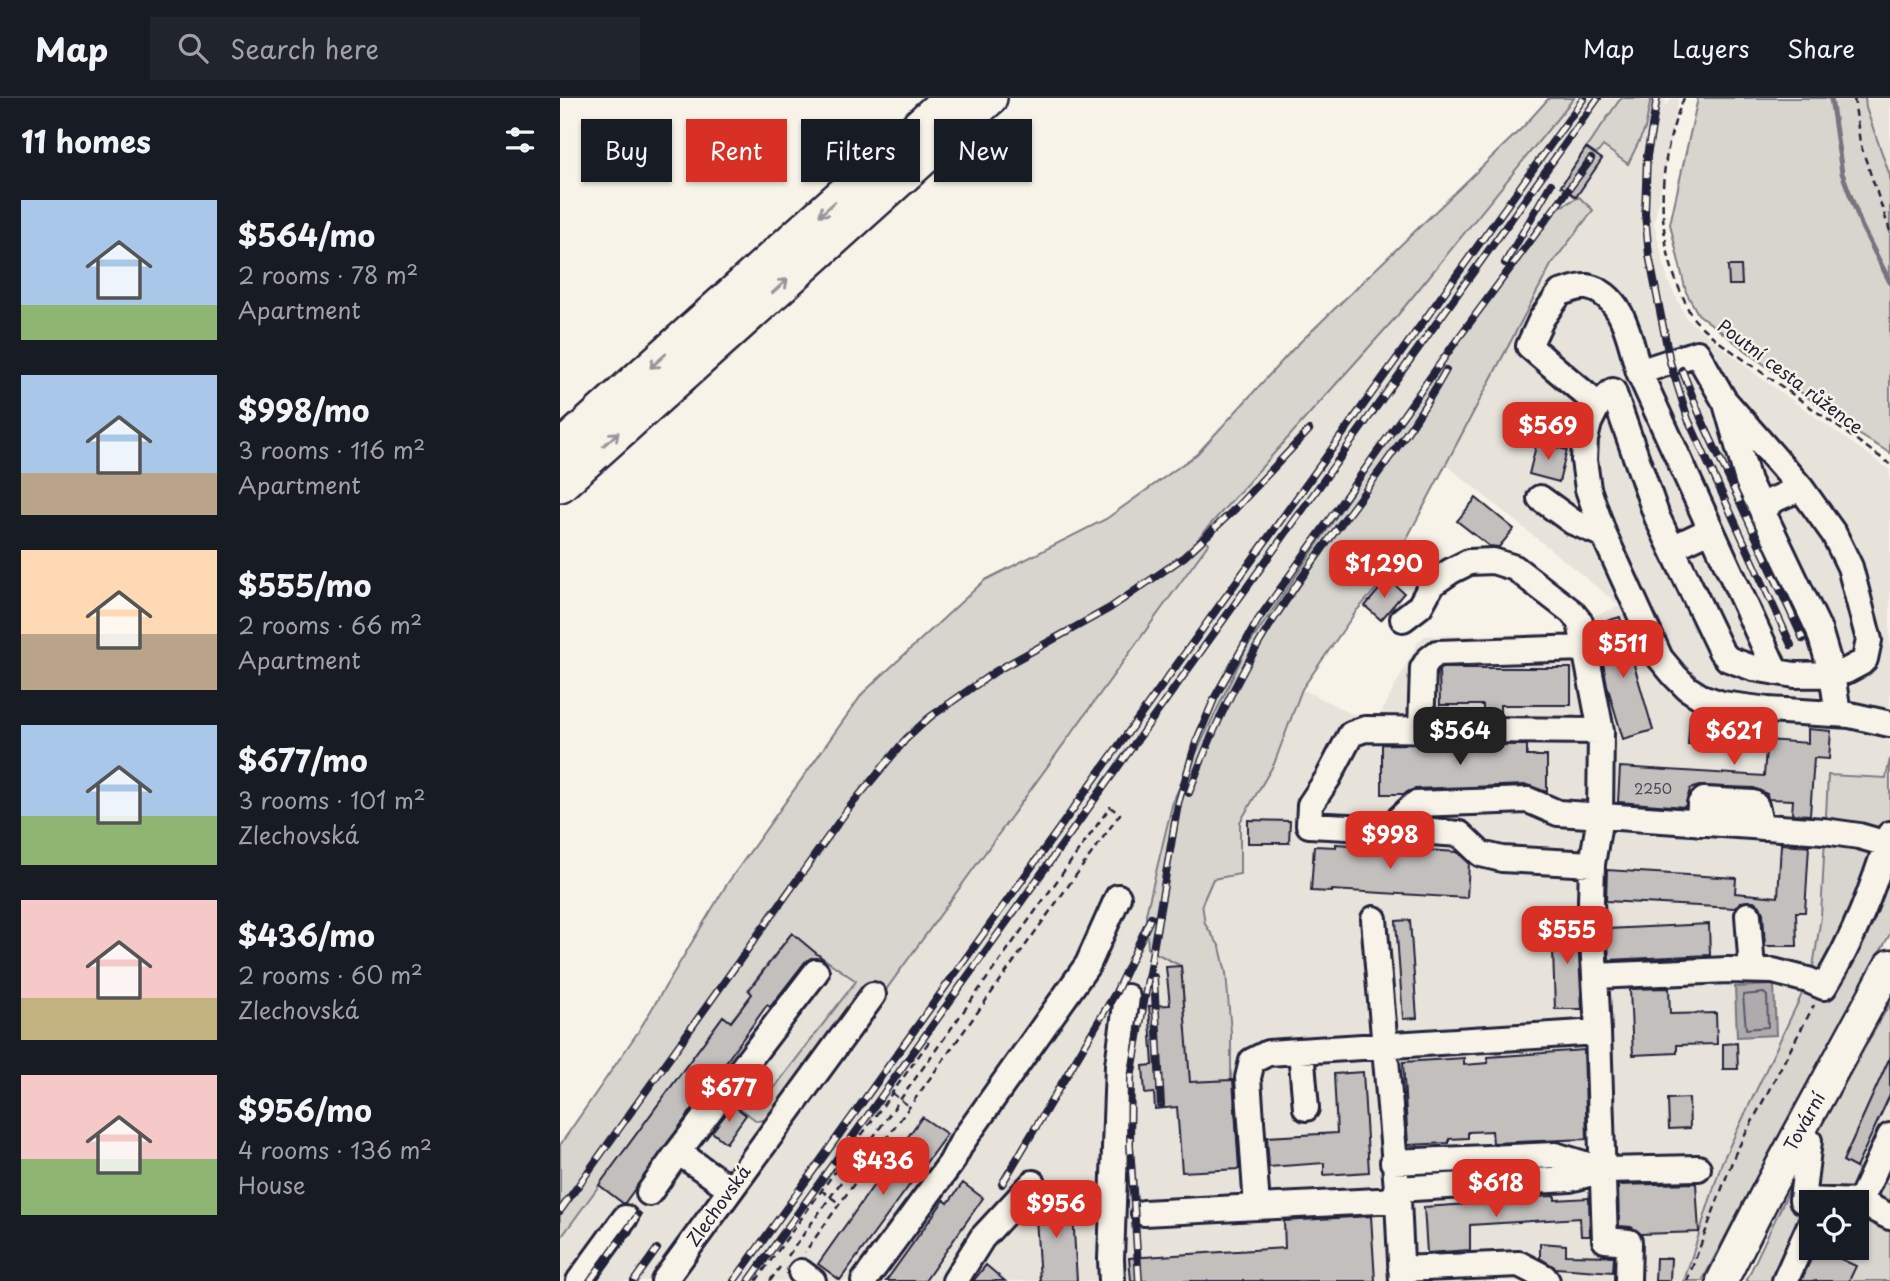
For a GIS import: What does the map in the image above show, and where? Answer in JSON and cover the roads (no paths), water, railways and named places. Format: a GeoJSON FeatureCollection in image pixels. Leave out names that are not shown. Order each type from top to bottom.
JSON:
{"type":"FeatureCollection","features":[{"type":"Feature","properties":{"kind":"highway"},"geometry":{"type":"LineString","coordinates":[[560,450],[951,98]]}},
{"type":"Feature","properties":{"kind":"highway"},"geometry":{"type":"LineString","coordinates":[[560,484],[989,98]]}},
{"type":"Feature","properties":{"kind":"main road","name":"Tovární"},"geometry":{"type":"LineString","coordinates":[[1722,1281],[1768,1190],[1890,965]]}},
{"type":"Feature","properties":{"kind":"street"},"geometry":{"type":"LineString","coordinates":[[1639,372],[1697,353],[1726,403],[1801,488],[1834,534],[1850,567],[1868,632],[1865,659],[1856,667],[1832,674],[1795,675],[1776,673],[1728,659],[1721,651],[1657,517],[1609,409],[1529,346],[1542,318],[1560,293],[1585,287],[1608,296],[1625,322],[1639,372],[1776,673]]}},
{"type":"Feature","properties":{"kind":"street"},"geometry":{"type":"LineString","coordinates":[[1652,399],[1609,409],[1589,422],[1584,460],[1588,489],[1604,535],[1660,658],[1687,688],[1701,697],[1744,708],[1838,714],[1890,724]]}},
{"type":"Feature","properties":{"kind":"street"},"geometry":{"type":"LineString","coordinates":[[1726,403],[1748,481],[1819,630],[1832,674],[1838,714]]}},
{"type":"Feature","properties":{"kind":"street"},"geometry":{"type":"LineString","coordinates":[[1763,514],[1771,501],[1801,488]]}},
{"type":"Feature","properties":{"kind":"street"},"geometry":{"type":"LineString","coordinates":[[1539,498],[1573,522],[1604,535]]}},
{"type":"Feature","properties":{"kind":"street"},"geometry":{"type":"LineString","coordinates":[[1672,548],[1710,530]]}},
{"type":"Feature","properties":{"kind":"street"},"geometry":{"type":"LineString","coordinates":[[1403,619],[1420,606],[1432,584],[1451,571],[1469,562],[1493,561],[1515,568],[1572,612],[1580,622],[1601,731],[1600,817],[1592,864],[1591,902],[1605,1240],[1629,1242],[1628,1281]]}},
{"type":"Feature","properties":{"kind":"street"},"geometry":{"type":"LineString","coordinates":[[1421,730],[1423,668],[1437,653],[1585,648]]}},
{"type":"Feature","properties":{"kind":"street"},"geometry":{"type":"LineString","coordinates":[[1592,864],[1502,859],[1481,854],[1460,834],[1309,825],[1310,805],[1351,734],[1365,729],[1601,731]]}},
{"type":"Feature","properties":{"kind":"street"},"geometry":{"type":"LineString","coordinates":[[1388,830],[1415,804],[1528,800],[1558,813],[1825,831],[1888,839],[1863,912],[1844,955],[1824,987],[1773,971],[1595,976]]}},
{"type":"Feature","properties":{"kind":"street"},"geometry":{"type":"LineString","coordinates":[[864,1281],[951,1163],[962,1142],[1088,964],[1118,897]]}},
{"type":"Feature","properties":{"kind":"street"},"geometry":{"type":"LineString","coordinates":[[1748,915],[1752,970]]}},
{"type":"Feature","properties":{"kind":"street"},"geometry":{"type":"LineString","coordinates":[[1374,919],[1397,1194],[1401,1275],[1519,1264],[1547,1281]]}},
{"type":"Feature","properties":{"kind":"street"},"geometry":{"type":"LineString","coordinates":[[649,1193],[816,972]]}},
{"type":"Feature","properties":{"kind":"street","name":"Zlechovská"},"geometry":{"type":"LineString","coordinates":[[664,1281],[873,995]]}},
{"type":"Feature","properties":{"kind":"street"},"geometry":{"type":"LineString","coordinates":[[1112,1281],[1118,1065],[1127,997]]}},
{"type":"Feature","properties":{"kind":"street"},"geometry":{"type":"LineString","coordinates":[[1257,1207],[1249,1069],[1252,1061],[1259,1056],[1268,1053],[1598,1032]]}},
{"type":"Feature","properties":{"kind":"street"},"geometry":{"type":"LineString","coordinates":[[1301,1051],[1306,1108]]}},
{"type":"Feature","properties":{"kind":"street"},"geometry":{"type":"LineString","coordinates":[[1865,1190],[1890,1136]]}},
{"type":"Feature","properties":{"kind":"street"},"geometry":{"type":"LineString","coordinates":[[1768,1190],[1809,1142],[1803,1190]]}},
{"type":"Feature","properties":{"kind":"street"},"geometry":{"type":"LineString","coordinates":[[678,1152],[731,1189]]}},
{"type":"Feature","properties":{"kind":"street"},"geometry":{"type":"LineString","coordinates":[[1393,1162],[1555,1155],[1604,1170]]}},
{"type":"Feature","properties":{"kind":"street"},"geometry":{"type":"LineString","coordinates":[[1144,1213],[1257,1207],[1570,1179],[1604,1170],[1698,1168]]}},
{"type":"Feature","properties":{"kind":"street"},"geometry":{"type":"LineString","coordinates":[[955,1281],[982,1238],[1033,1183]]}},
{"type":"Feature","properties":{"kind":"street"},"geometry":{"type":"LineString","coordinates":[[1869,1206],[1890,1216]]}},
{"type":"Feature","properties":{"kind":"street"},"geometry":{"type":"LineString","coordinates":[[579,1281],[625,1217]]}},
{"type":"Feature","properties":{"kind":"street"},"geometry":{"type":"LineString","coordinates":[[1784,1281],[1799,1249]]}},
{"type":"Feature","properties":{"kind":"water"},"geometry":{"type":"Polygon","coordinates":[[[1774,985],[1776,1035],[1737,1037],[1735,987],[1774,985]]]}},
{"type":"Feature","properties":{"kind":"waterway"},"geometry":{"type":"LineString","coordinates":[[1831,98],[1842,173],[1862,227],[1890,282]]}},
{"type":"Feature","properties":{"kind":"railway"},"geometry":{"type":"LineString","coordinates":[[734,1281],[1584,98]]}},
{"type":"Feature","properties":{"kind":"railway"},"geometry":{"type":"LineString","coordinates":[[749,1281],[1598,98]]}},
{"type":"Feature","properties":{"kind":"railway"},"geometry":{"type":"LineString","coordinates":[[1657,98],[1647,156],[1645,214],[1649,255],[1670,362],[1688,419],[1791,645]]}},
{"type":"Feature","properties":{"kind":"railway"},"geometry":{"type":"LineString","coordinates":[[1139,1281],[1130,1145],[1131,1078],[1178,804],[1196,742],[1215,697],[1258,620],[1454,344],[1591,159]]}},
{"type":"Feature","properties":{"kind":"railway"},"geometry":{"type":"LineString","coordinates":[[1505,263],[1551,184]]}},
{"type":"Feature","properties":{"kind":"railway"},"geometry":{"type":"LineString","coordinates":[[1189,793],[1225,707],[1270,625],[1313,561],[1405,436],[1446,370]]}},
{"type":"Feature","properties":{"kind":"railway"},"geometry":{"type":"LineString","coordinates":[[1682,370],[1701,418],[1803,639]]}},
{"type":"Feature","properties":{"kind":"railway"},"geometry":{"type":"LineString","coordinates":[[560,1211],[848,809],[906,739],[930,717],[996,671],[1110,608],[1184,557],[1235,509],[1309,430]]}},
{"type":"Feature","properties":{"kind":"railway"},"geometry":{"type":"LineString","coordinates":[[1002,1184],[1116,992],[1151,917]]}},
{"type":"Feature","properties":{"kind":"railway"},"geometry":{"type":"LineString","coordinates":[[1154,977],[1161,1105]]}},
{"type":"Feature","properties":{"kind":"railway"},"geometry":{"type":"LineString","coordinates":[[590,1281],[638,1215]]}},
{"type":"Feature","properties":{"kind":"railway"},"geometry":{"type":"LineString","coordinates":[[634,1281],[657,1249]]}}]}
